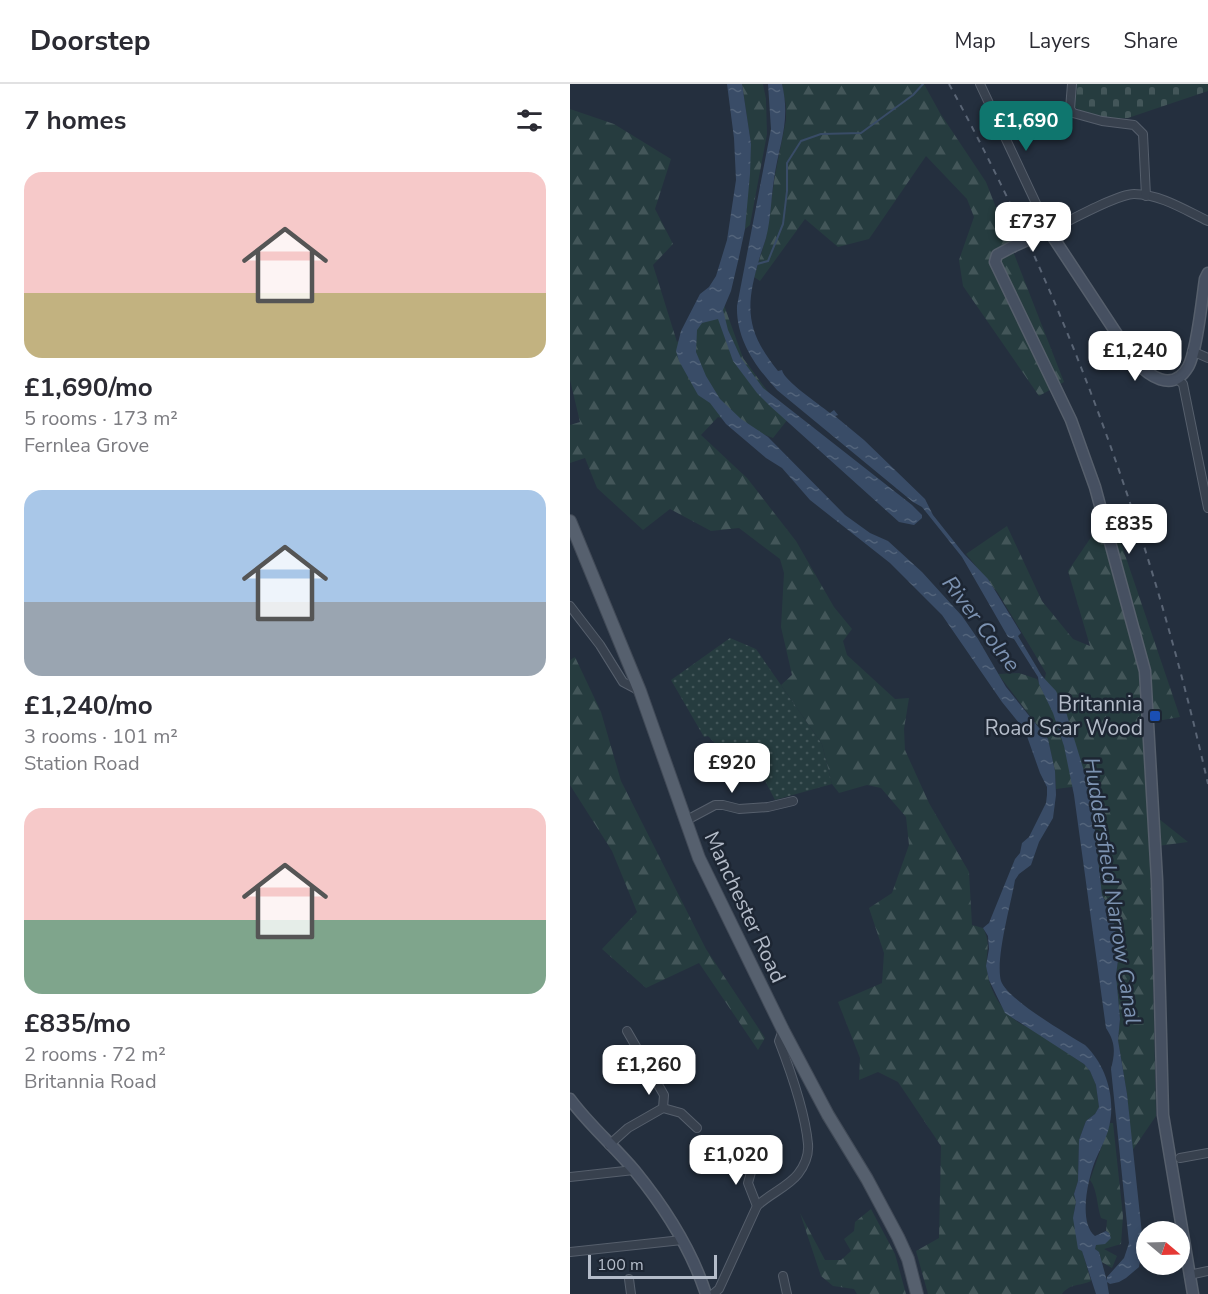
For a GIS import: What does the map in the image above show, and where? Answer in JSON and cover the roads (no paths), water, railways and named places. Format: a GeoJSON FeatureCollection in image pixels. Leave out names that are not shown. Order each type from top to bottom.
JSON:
{"type":"FeatureCollection","features":[{"type":"Feature","properties":{"kind":"main road","name":"Manchester Road"},"geometry":{"type":"LineString","coordinates":[[570,520],[640,691],[685,821],[718,901],[828,1115],[867,1179],[898,1237],[908,1259],[917,1294]]}},
{"type":"Feature","properties":{"kind":"street"},"geometry":{"type":"LineString","coordinates":[[980,84],[1046,232],[1134,360],[1148,375],[1162,381],[1176,378],[1187,368],[1208,273]]}},
{"type":"Feature","properties":{"kind":"street"},"geometry":{"type":"LineString","coordinates":[[1072,84],[1070,109],[1073,113],[1084,117],[1134,125],[1143,134],[1146,196]]}},
{"type":"Feature","properties":{"kind":"street"},"geometry":{"type":"LineString","coordinates":[[1180,1221],[1162,1115],[1156,868],[1145,671],[1095,487],[1071,420],[995,262],[997,255],[1012,247],[1120,196],[1134,194],[1158,198],[1208,221]]}},
{"type":"Feature","properties":{"kind":"street"},"geometry":{"type":"LineString","coordinates":[[1192,351],[1208,358]]}},
{"type":"Feature","properties":{"kind":"street"},"geometry":{"type":"LineString","coordinates":[[1176,378],[1183,384],[1208,508]]}},
{"type":"Feature","properties":{"kind":"street"},"geometry":{"type":"LineString","coordinates":[[570,606],[600,645],[623,682],[640,691]]}},
{"type":"Feature","properties":{"kind":"street"},"geometry":{"type":"LineString","coordinates":[[685,821],[715,805],[739,809],[768,807],[793,801]]}},
{"type":"Feature","properties":{"kind":"street"},"geometry":{"type":"LineString","coordinates":[[712,1294],[719,1289],[757,1206],[767,1196],[796,1177],[805,1162],[808,1146],[794,1080],[778,1041],[783,1030]]}},
{"type":"Feature","properties":{"kind":"street"},"geometry":{"type":"LineString","coordinates":[[627,1031],[663,1095],[663,1108]]}},
{"type":"Feature","properties":{"kind":"street"},"geometry":{"type":"LineString","coordinates":[[570,1099],[582,1116],[634,1170],[659,1202],[698,1269],[706,1294]]}},
{"type":"Feature","properties":{"kind":"street"},"geometry":{"type":"LineString","coordinates":[[609,1145],[628,1128],[663,1108],[681,1113],[697,1128]]}},
{"type":"Feature","properties":{"kind":"street"},"geometry":{"type":"LineString","coordinates":[[1180,1158],[1208,1153]]}},
{"type":"Feature","properties":{"kind":"street"},"geometry":{"type":"LineString","coordinates":[[740,1154],[753,1166],[748,1183],[757,1206]]}},
{"type":"Feature","properties":{"kind":"street"},"geometry":{"type":"LineString","coordinates":[[570,1177],[634,1170]]}},
{"type":"Feature","properties":{"kind":"street"},"geometry":{"type":"LineString","coordinates":[[570,1252],[682,1240]]}},
{"type":"Feature","properties":{"kind":"street"},"geometry":{"type":"LineString","coordinates":[[1190,1275],[1208,1271]]}},
{"type":"Feature","properties":{"kind":"street"},"geometry":{"type":"LineString","coordinates":[[1189,1275],[1192,1294]]}},
{"type":"Feature","properties":{"kind":"street"},"geometry":{"type":"LineString","coordinates":[[783,1276],[787,1294]]}},
{"type":"Feature","properties":{"kind":"street"},"geometry":{"type":"LineString","coordinates":[[629,1279],[631,1294]]}},
{"type":"Feature","properties":{"kind":"water"},"geometry":{"type":"Polygon","coordinates":[[[727,84],[742,84],[751,144],[750,174],[745,229],[731,291],[723,310],[728,330],[741,358],[763,388],[912,505],[922,515],[922,518],[914,525],[899,522],[770,406],[733,361],[718,319],[702,323],[697,330],[696,352],[706,376],[720,399],[741,419],[768,437],[845,515],[870,533],[888,541],[922,572],[962,616],[1006,687],[1048,739],[1055,771],[1056,795],[1053,818],[1039,842],[1031,865],[1015,880],[1000,959],[1001,981],[1014,997],[1038,1016],[1085,1045],[1099,1063],[1108,1085],[1110,1120],[1107,1135],[1095,1161],[1086,1200],[1087,1221],[1090,1229],[1095,1236],[1106,1231],[1111,1238],[1105,1244],[1096,1245],[1095,1249],[1099,1252],[1107,1281],[1107,1277],[1124,1258],[1129,1243],[1111,1069],[1114,1048],[1112,1038],[1106,1028],[1074,795],[1064,746],[1038,677],[1014,639],[1008,637],[962,557],[922,507],[777,390],[754,362],[743,341],[737,306],[771,129],[768,84],[782,84],[785,121],[774,179],[768,231],[754,277],[750,306],[754,331],[760,344],[778,371],[782,370],[795,386],[830,413],[834,410],[838,415],[835,416],[864,440],[925,499],[933,515],[964,554],[988,579],[1021,633],[1018,636],[1042,676],[1056,691],[1066,712],[1091,794],[1102,895],[1112,915],[1118,943],[1116,975],[1120,1019],[1118,1040],[1127,1094],[1141,1221],[1136,1221],[1136,1270],[1119,1282],[1110,1284],[1107,1282],[1109,1294],[1096,1294],[1082,1251],[1078,1249],[1073,1218],[1076,1202],[1074,1194],[1078,1181],[1079,1140],[1086,1121],[1095,1114],[1099,1107],[1096,1085],[1084,1064],[1005,1013],[989,980],[986,966],[989,949],[988,936],[983,928],[989,923],[1015,859],[1020,853],[1022,843],[1029,837],[1046,803],[1047,787],[1023,725],[1002,702],[942,615],[890,563],[810,500],[782,468],[766,458],[726,424],[710,403],[698,395],[679,361],[676,351],[681,331],[700,294],[709,287],[716,276],[727,240],[736,180],[734,138],[727,84]]]}},
{"type":"Feature","properties":{"kind":"waterway"},"geometry":{"type":"LineString","coordinates":[[757,264],[768,261],[783,224],[787,191],[787,163],[801,141],[821,134],[861,133],[913,95],[923,84]]}},
{"type":"Feature","properties":{"kind":"railway"},"geometry":{"type":"LineString","coordinates":[[949,84],[1032,252],[1103,425],[1134,513],[1161,603],[1208,784]]}},
{"type":"Feature","properties":{"kind":"place","name":"Britannia Road Scar Wood"},"geometry":{"type":"Point","coordinates":[1155,716]}},
{"type":"Feature","properties":{"kind":"water label","name":"River Colne"},"geometry":{"type":"Point","coordinates":[981,624]}},
{"type":"Feature","properties":{"kind":"water label","name":"Huddersfield Narrow Canal"},"geometry":{"type":"Point","coordinates":[1112,891]}}]}
